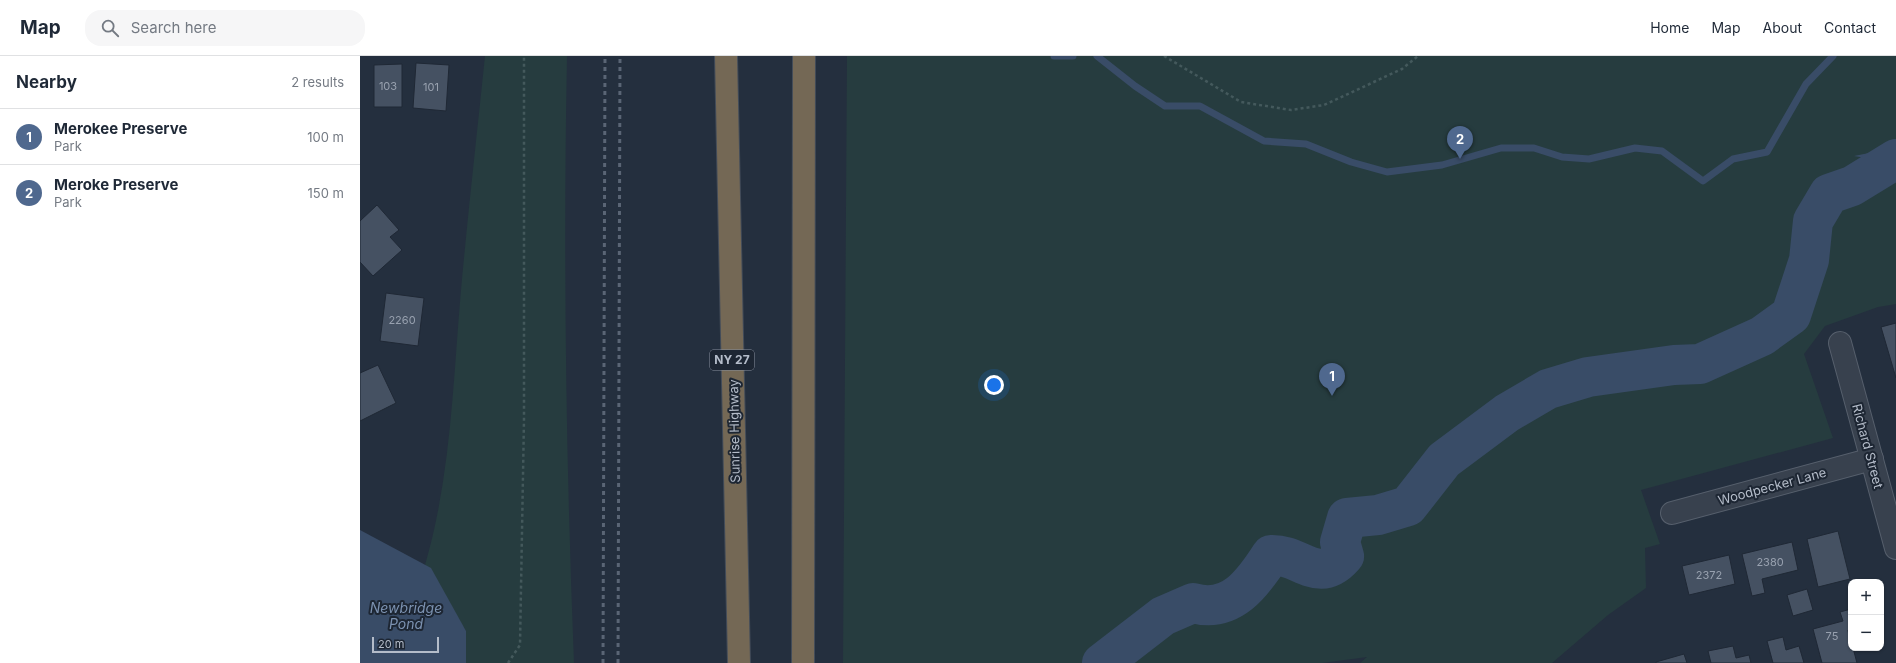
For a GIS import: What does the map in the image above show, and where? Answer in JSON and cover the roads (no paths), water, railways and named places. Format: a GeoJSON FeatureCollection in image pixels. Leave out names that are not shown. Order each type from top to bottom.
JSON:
{"type":"FeatureCollection","features":[{"type":"Feature","properties":{"kind":"highway","name":"Sunrise Highway"},"geometry":{"type":"LineString","coordinates":[[726,56],[739,663]]}},
{"type":"Feature","properties":{"kind":"highway"},"geometry":{"type":"LineString","coordinates":[[803,663],[804,56]]}},
{"type":"Feature","properties":{"kind":"street","name":"Richard Street"},"geometry":{"type":"LineString","coordinates":[[1840,343],[1896,548]]}},
{"type":"Feature","properties":{"kind":"street","name":"Woodpecker Lane"},"geometry":{"type":"LineString","coordinates":[[1672,513],[1872,460]]}},
{"type":"Feature","properties":{"kind":"water"},"geometry":{"type":"Polygon","coordinates":[[[1896,143],[1896,160],[1884,161],[1854,156],[1889,149],[1896,143]]]}},
{"type":"Feature","properties":{"kind":"water","name":"Newbridge Pond"},"geometry":{"type":"Polygon","coordinates":[[[360,530],[431,568],[466,631],[466,663],[360,663],[360,530]]]}},
{"type":"Feature","properties":{"kind":"waterway"},"geometry":{"type":"LineString","coordinates":[[1054,56],[1073,56]]}},
{"type":"Feature","properties":{"kind":"waterway"},"geometry":{"type":"LineString","coordinates":[[1097,56],[1135,86],[1165,106],[1200,106],[1264,141],[1306,144],[1351,162],[1387,172],[1442,165],[1501,148],[1534,148],[1562,157],[1589,159],[1635,148],[1662,151],[1703,181],[1733,159],[1767,152],[1806,84],[1833,56]]}},
{"type":"Feature","properties":{"kind":"waterway"},"geometry":{"type":"LineString","coordinates":[[1102,663],[1163,616],[1193,603],[1207,605],[1219,604],[1240,594],[1257,576],[1271,555],[1282,556],[1317,569],[1335,565],[1344,556],[1340,542],[1347,518],[1378,515],[1408,506],[1444,460],[1507,413],[1548,389],[1588,377],[1674,365],[1700,364],[1762,336],[1791,315],[1809,260],[1813,221],[1829,194],[1852,186],[1896,159]]}},
{"type":"Feature","properties":{"kind":"railway"},"geometry":{"type":"LineString","coordinates":[[603,663],[605,56]]}},
{"type":"Feature","properties":{"kind":"railway"},"geometry":{"type":"LineString","coordinates":[[618,663],[620,56]]}},
{"type":"Feature","properties":{"kind":"place","name":"Meroke Preserve"},"geometry":{"type":"Point","coordinates":[1460,159]}},
{"type":"Feature","properties":{"kind":"place","name":"Merokee Preserve"},"geometry":{"type":"Point","coordinates":[1332,396]}}]}
